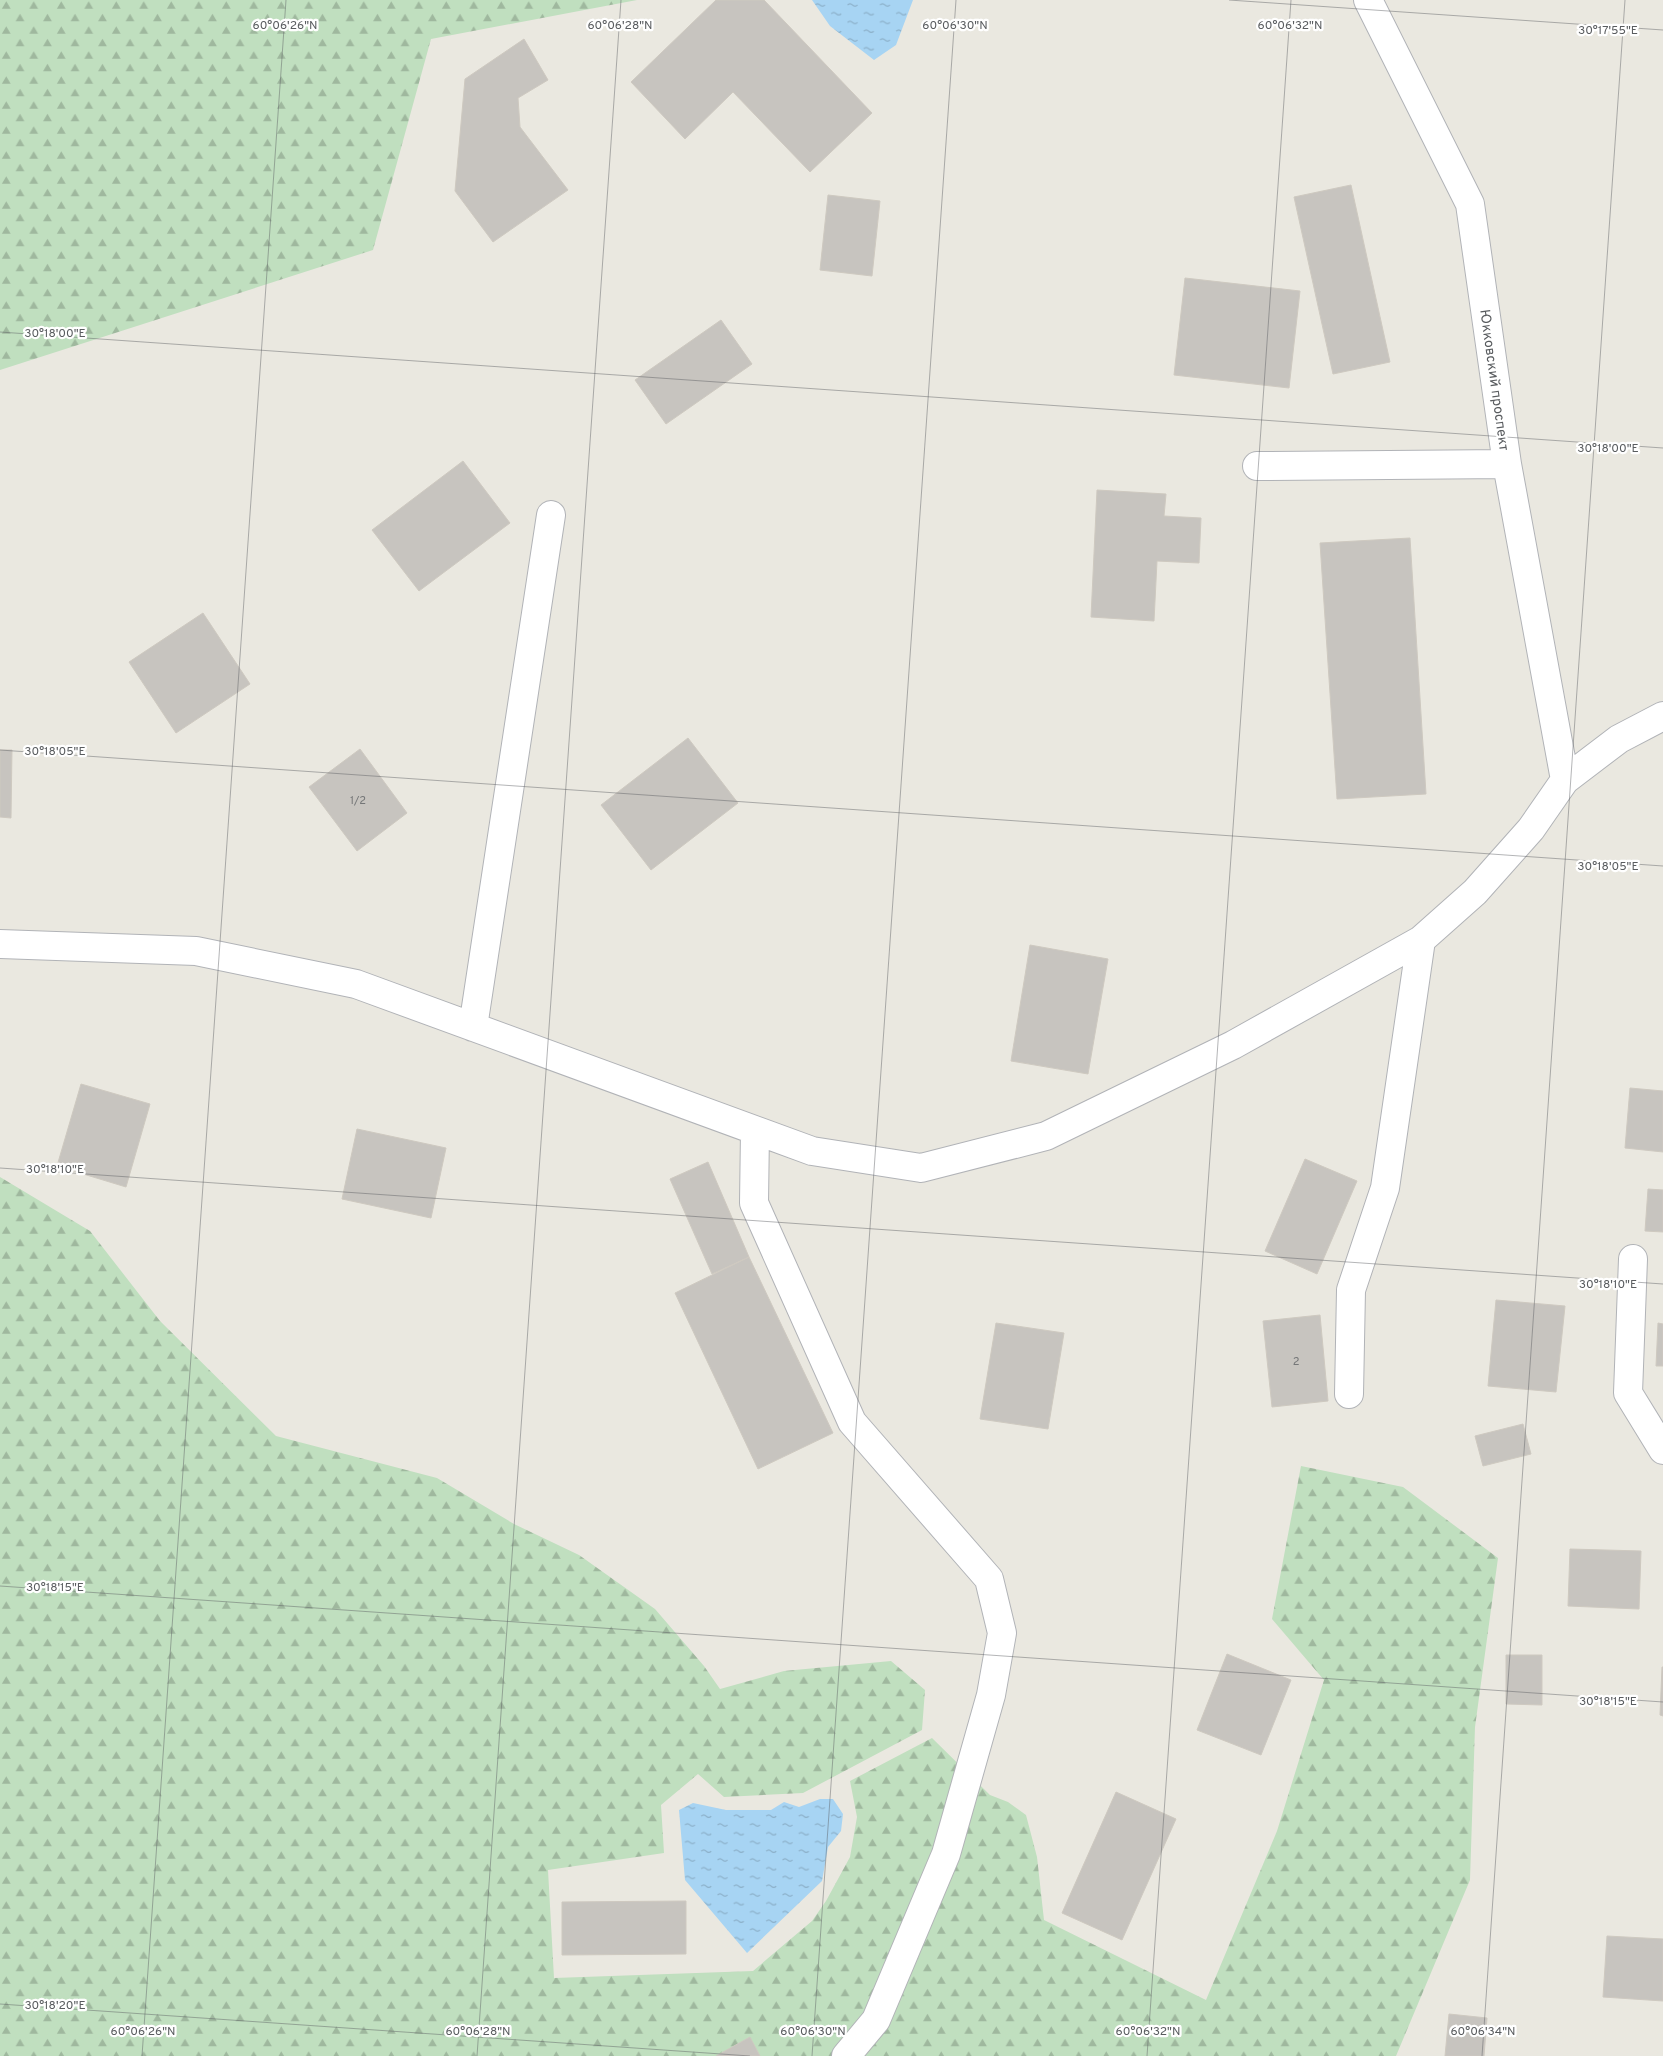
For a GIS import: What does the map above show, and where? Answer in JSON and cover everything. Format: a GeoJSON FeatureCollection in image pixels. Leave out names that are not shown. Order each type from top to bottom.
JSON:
{"type":"FeatureCollection","features":[{"type":"Feature","properties":{"kind":"street","name":"Юкковский проспект"},"geometry":{"type":"LineString","coordinates":[[1368,0],[1470,204],[1507,464],[1565,780]]}},
{"type":"Feature","properties":{"kind":"street"},"geometry":{"type":"LineString","coordinates":[[1258,466],[1507,464]]}},
{"type":"Feature","properties":{"kind":"street"},"geometry":{"type":"LineString","coordinates":[[473,1027],[551,516]]}},
{"type":"Feature","properties":{"kind":"street"},"geometry":{"type":"LineString","coordinates":[[0,944],[196,951],[356,984],[812,1151],[922,1168],[1046,1136],[1233,1045],[1421,940],[1475,892],[1531,829],[1565,780],[1619,739],[1663,716]]}},
{"type":"Feature","properties":{"kind":"street"},"geometry":{"type":"LineString","coordinates":[[1349,1394],[1350,1290],[1385,1188],[1421,940]]}},
{"type":"Feature","properties":{"kind":"street"},"geometry":{"type":"LineString","coordinates":[[755,1131],[754,1203],[852,1422],[989,1579],[1002,1633],[991,1695],[946,1854],[876,2020],[846,2056]]}},
{"type":"Feature","properties":{"kind":"street"},"geometry":{"type":"LineString","coordinates":[[1633,1259],[1628,1393],[1663,1450]]}},
{"type":"Feature","properties":{"kind":"green space"},"geometry":{"type":"Polygon","coordinates":[[[0,0],[637,0],[431,39],[373,250],[0,370],[0,0]]]}},
{"type":"Feature","properties":{"kind":"green space"},"geometry":{"type":"Polygon","coordinates":[[[0,1177],[90,1231],[160,1321],[276,1436],[437,1478],[514,1524],[579,1555],[655,1609],[704,1666],[720,1689],[784,1671],[891,1661],[925,1690],[922,1730],[803,1793],[724,1797],[698,1774],[661,1805],[664,1853],[548,1870],[554,1978],[753,1971],[812,1921],[826,1901],[850,1857],[857,1817],[850,1781],[932,1738],[990,1795],[1008,1802],[1026,1815],[1037,1857],[1044,1920],[1206,2000],[1277,1831],[1324,1680],[1272,1619],[1301,1466],[1403,1487],[1498,1558],[1475,1727],[1470,1880],[1396,2056],[0,2056],[0,1177]]]}},
{"type":"Feature","properties":{"kind":"water"},"geometry":{"type":"Polygon","coordinates":[[[812,0],[913,0],[896,45],[874,60],[830,26],[812,0]]]}},
{"type":"Feature","properties":{"kind":"water"},"geometry":{"type":"Polygon","coordinates":[[[820,1799],[833,1799],[843,1814],[841,1831],[828,1847],[822,1881],[747,1953],[685,1880],[679,1810],[693,1803],[726,1810],[771,1810],[784,1802],[799,1807],[820,1799]]]}},
{"type":"Feature","properties":{"kind":"building"},"geometry":{"type":"Polygon","coordinates":[[[716,0],[764,0],[872,113],[810,172],[733,92],[685,139],[631,82],[716,0]]]}},
{"type":"Feature","properties":{"kind":"building"},"geometry":{"type":"Polygon","coordinates":[[[524,39],[548,80],[518,98],[520,127],[568,190],[493,242],[455,191],[465,79],[524,39]]]}},
{"type":"Feature","properties":{"kind":"building"},"geometry":{"type":"Polygon","coordinates":[[[1351,185],[1390,362],[1333,374],[1294,197],[1351,185]]]}},
{"type":"Feature","properties":{"kind":"building"},"geometry":{"type":"Polygon","coordinates":[[[828,195],[880,201],[872,276],[820,270],[828,195]]]}},
{"type":"Feature","properties":{"kind":"building"},"geometry":{"type":"Polygon","coordinates":[[[1185,278],[1300,291],[1289,388],[1174,375],[1185,278]]]}},
{"type":"Feature","properties":{"kind":"building"},"geometry":{"type":"Polygon","coordinates":[[[721,320],[752,364],[666,424],[635,380],[721,320]]]}},
{"type":"Feature","properties":{"kind":"building"},"geometry":{"type":"Polygon","coordinates":[[[463,461],[510,523],[419,591],[372,530],[463,461]]]}},
{"type":"Feature","properties":{"kind":"building"},"geometry":{"type":"Polygon","coordinates":[[[1097,490],[1166,494],[1164,516],[1201,518],[1199,563],[1157,561],[1154,621],[1091,617],[1097,490]]]}},
{"type":"Feature","properties":{"kind":"building"},"geometry":{"type":"Polygon","coordinates":[[[1410,538],[1426,794],[1337,799],[1320,543],[1410,538]]]}},
{"type":"Feature","properties":{"kind":"building"},"geometry":{"type":"Polygon","coordinates":[[[203,613],[250,684],[176,733],[129,662],[203,613]]]}},
{"type":"Feature","properties":{"kind":"building"},"geometry":{"type":"Polygon","coordinates":[[[688,738],[738,803],[651,870],[601,805],[688,738]]]}},
{"type":"Feature","properties":{"kind":"building"},"geometry":{"type":"Polygon","coordinates":[[[360,749],[407,813],[357,851],[309,787],[360,749]]]}},
{"type":"Feature","properties":{"kind":"building"},"geometry":{"type":"Polygon","coordinates":[[[0,750],[12,750],[11,818],[0,817],[0,750]]]}},
{"type":"Feature","properties":{"kind":"building"},"geometry":{"type":"Polygon","coordinates":[[[1030,945],[1108,959],[1088,1074],[1011,1061],[1030,945]]]}},
{"type":"Feature","properties":{"kind":"building"},"geometry":{"type":"Polygon","coordinates":[[[81,1084],[150,1104],[126,1187],[57,1166],[81,1084]]]}},
{"type":"Feature","properties":{"kind":"building"},"geometry":{"type":"Polygon","coordinates":[[[1630,1088],[1663,1091],[1663,1152],[1625,1148],[1630,1088]]]}},
{"type":"Feature","properties":{"kind":"building"},"geometry":{"type":"Polygon","coordinates":[[[357,1129],[446,1148],[431,1218],[342,1199],[357,1129]]]}},
{"type":"Feature","properties":{"kind":"building"},"geometry":{"type":"Polygon","coordinates":[[[1305,1159],[1357,1181],[1317,1274],[1265,1251],[1305,1159]]]}},
{"type":"Feature","properties":{"kind":"building"},"geometry":{"type":"Polygon","coordinates":[[[708,1162],[749,1257],[712,1274],[670,1179],[708,1162]]]}},
{"type":"Feature","properties":{"kind":"building"},"geometry":{"type":"Polygon","coordinates":[[[1648,1189],[1663,1190],[1663,1232],[1645,1231],[1648,1189]]]}},
{"type":"Feature","properties":{"kind":"building"},"geometry":{"type":"Polygon","coordinates":[[[749,1257],[833,1433],[758,1469],[675,1293],[749,1257]]]}},
{"type":"Feature","properties":{"kind":"building"},"geometry":{"type":"Polygon","coordinates":[[[1496,1300],[1565,1306],[1556,1392],[1488,1386],[1496,1300]]]}},
{"type":"Feature","properties":{"kind":"building"},"geometry":{"type":"Polygon","coordinates":[[[1320,1315],[1328,1401],[1272,1407],[1263,1321],[1320,1315]]]}},
{"type":"Feature","properties":{"kind":"building"},"geometry":{"type":"Polygon","coordinates":[[[996,1323],[1064,1333],[1048,1429],[980,1419],[996,1323]]]}},
{"type":"Feature","properties":{"kind":"building"},"geometry":{"type":"Polygon","coordinates":[[[1658,1323],[1663,1324],[1663,1366],[1656,1366],[1658,1323]]]}},
{"type":"Feature","properties":{"kind":"building"},"geometry":{"type":"Polygon","coordinates":[[[1523,1424],[1531,1454],[1483,1466],[1475,1436],[1523,1424]]]}},
{"type":"Feature","properties":{"kind":"building"},"geometry":{"type":"Polygon","coordinates":[[[1570,1549],[1641,1551],[1639,1609],[1568,1606],[1570,1549]]]}},
{"type":"Feature","properties":{"kind":"building"},"geometry":{"type":"Polygon","coordinates":[[[1227,1654],[1291,1680],[1261,1755],[1197,1730],[1227,1654]]]}},
{"type":"Feature","properties":{"kind":"building"},"geometry":{"type":"Polygon","coordinates":[[[1506,1655],[1542,1655],[1542,1705],[1506,1704],[1506,1655]]]}},
{"type":"Feature","properties":{"kind":"building"},"geometry":{"type":"Polygon","coordinates":[[[1663,1667],[1663,1716],[1660,1715],[1663,1667]]]}},
{"type":"Feature","properties":{"kind":"building"},"geometry":{"type":"Polygon","coordinates":[[[1116,1792],[1176,1819],[1122,1940],[1062,1913],[1116,1792]]]}},
{"type":"Feature","properties":{"kind":"building"},"geometry":{"type":"Polygon","coordinates":[[[686,1901],[686,1954],[562,1955],[562,1902],[686,1901]]]}},
{"type":"Feature","properties":{"kind":"building"},"geometry":{"type":"Polygon","coordinates":[[[1607,1936],[1663,1939],[1663,2001],[1603,1997],[1607,1936]]]}},
{"type":"Feature","properties":{"kind":"building"},"geometry":{"type":"Polygon","coordinates":[[[1449,2014],[1487,2018],[1484,2056],[1445,2056],[1449,2014]]]}},
{"type":"Feature","properties":{"kind":"building"},"geometry":{"type":"Polygon","coordinates":[[[750,2037],[760,2056],[716,2056],[750,2037]]]}}]}
